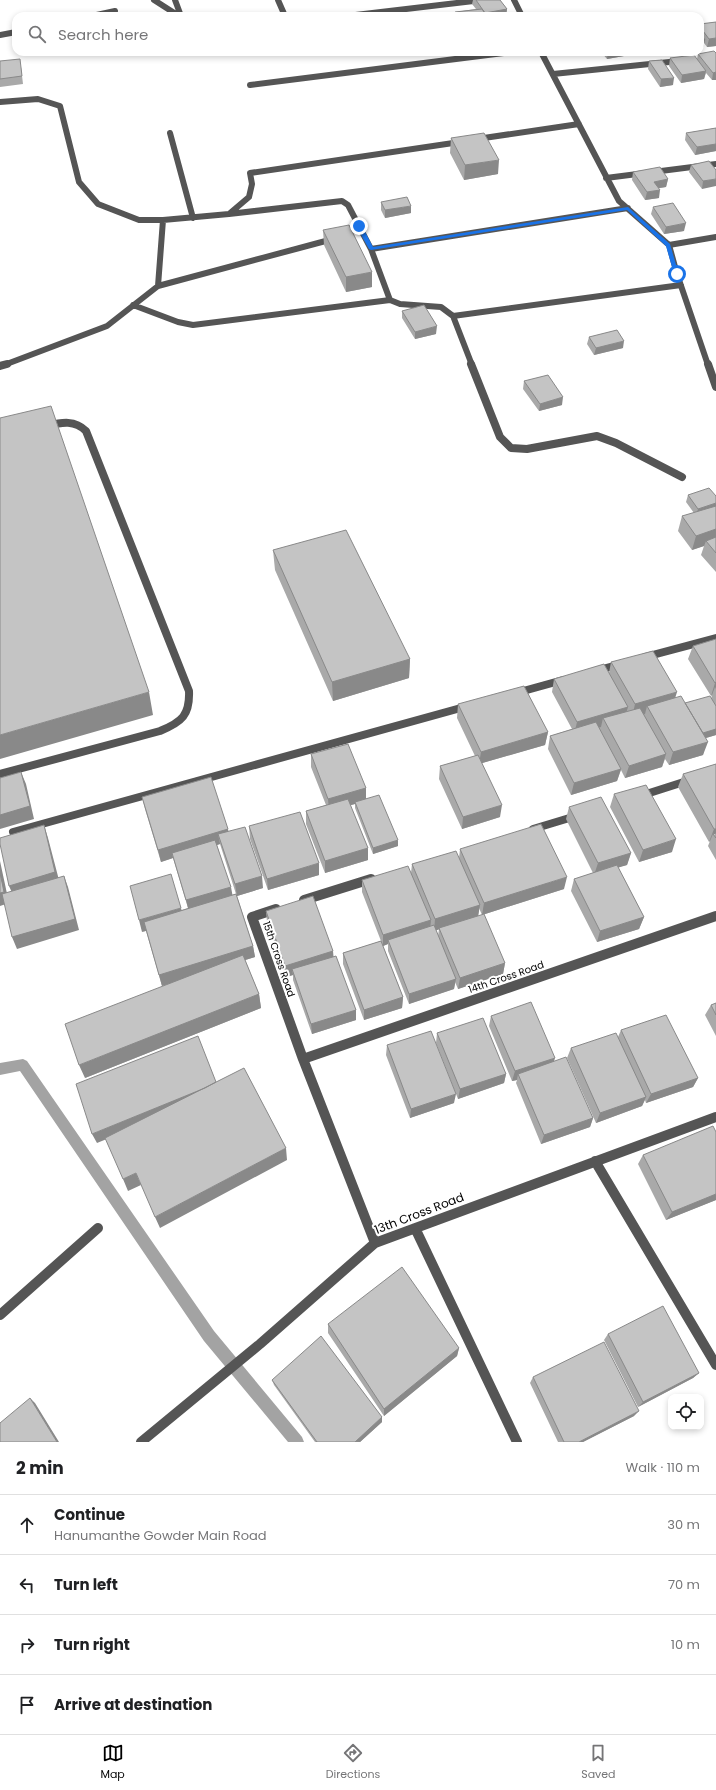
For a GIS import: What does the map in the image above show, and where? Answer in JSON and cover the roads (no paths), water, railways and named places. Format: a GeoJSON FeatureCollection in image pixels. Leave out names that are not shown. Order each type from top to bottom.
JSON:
{"type":"FeatureCollection","features":[{"type":"Feature","properties":{"kind":"street"},"geometry":{"type":"LineString","coordinates":[[154,0],[158,4],[173,12]]}},
{"type":"Feature","properties":{"kind":"street"},"geometry":{"type":"LineString","coordinates":[[175,0],[179,12]]}},
{"type":"Feature","properties":{"kind":"street"},"geometry":{"type":"LineString","coordinates":[[278,0],[283,12]]}},
{"type":"Feature","properties":{"kind":"street"},"geometry":{"type":"LineString","coordinates":[[381,12],[482,0]]}},
{"type":"Feature","properties":{"kind":"street"},"geometry":{"type":"LineString","coordinates":[[514,0],[520,12]]}},
{"type":"Feature","properties":{"kind":"street"},"geometry":{"type":"LineString","coordinates":[[110,12],[115,11]]}},
{"type":"Feature","properties":{"kind":"street"},"geometry":{"type":"LineString","coordinates":[[0,35],[12,33]]}},
{"type":"Feature","properties":{"kind":"street"},"geometry":{"type":"LineString","coordinates":[[250,85],[479,56]]}},
{"type":"Feature","properties":{"kind":"street"},"geometry":{"type":"LineString","coordinates":[[543,56],[619,201],[669,245],[680,284],[716,388]]}},
{"type":"Feature","properties":{"kind":"street"},"geometry":{"type":"LineString","coordinates":[[553,74],[685,60]]}},
{"type":"Feature","properties":{"kind":"street"},"geometry":{"type":"LineString","coordinates":[[0,102],[26,99],[46,99],[60,106],[79,182],[98,204],[139,220],[193,218],[342,201],[348,205],[371,249],[390,300]]}},
{"type":"Feature","properties":{"kind":"street"},"geometry":{"type":"LineString","coordinates":[[228,214],[249,197],[252,184],[250,173],[579,124]]}},
{"type":"Feature","properties":{"kind":"street"},"geometry":{"type":"LineString","coordinates":[[170,133],[193,218]]}},
{"type":"Feature","properties":{"kind":"street"},"geometry":{"type":"LineString","coordinates":[[606,178],[716,164]]}},
{"type":"Feature","properties":{"kind":"street"},"geometry":{"type":"LineString","coordinates":[[371,249],[628,208]]}},
{"type":"Feature","properties":{"kind":"street"},"geometry":{"type":"LineString","coordinates":[[158,286],[163,220]]}},
{"type":"Feature","properties":{"kind":"street"},"geometry":{"type":"LineString","coordinates":[[356,235],[363,234]]}},
{"type":"Feature","properties":{"kind":"street"},"geometry":{"type":"LineString","coordinates":[[669,245],[716,236]]}},
{"type":"Feature","properties":{"kind":"street"},"geometry":{"type":"LineString","coordinates":[[0,366],[107,326],[158,286],[321,241],[342,238]]}},
{"type":"Feature","properties":{"kind":"street"},"geometry":{"type":"LineString","coordinates":[[453,316],[680,284]]}},
{"type":"Feature","properties":{"kind":"street"},"geometry":{"type":"LineString","coordinates":[[133,305],[178,322],[193,325],[390,300],[400,304],[441,307],[453,316],[500,437],[511,448],[527,449],[597,436],[616,443],[682,477]]}},
{"type":"Feature","properties":{"kind":"street"},"geometry":{"type":"LineString","coordinates":[[0,774],[175,726],[185,716],[190,703],[189,691],[86,431],[81,425],[72,422],[62,422],[39,428]]}},
{"type":"Feature","properties":{"kind":"street"},"geometry":{"type":"LineString","coordinates":[[586,674],[716,638]]}},
{"type":"Feature","properties":{"kind":"street"},"geometry":{"type":"LineString","coordinates":[[510,695],[571,678]]}},
{"type":"Feature","properties":{"kind":"street"},"geometry":{"type":"LineString","coordinates":[[13,832],[479,703]]}},
{"type":"Feature","properties":{"kind":"street"},"geometry":{"type":"LineString","coordinates":[[632,798],[701,777]]}},
{"type":"Feature","properties":{"kind":"street"},"geometry":{"type":"LineString","coordinates":[[526,831],[587,812]]}},
{"type":"Feature","properties":{"kind":"street"},"geometry":{"type":"LineString","coordinates":[[298,902],[382,876]]}},
{"type":"Feature","properties":{"kind":"street","name":"15th Cross Road"},"geometry":{"type":"LineString","coordinates":[[283,907],[252,917],[303,1059]]}},
{"type":"Feature","properties":{"kind":"street","name":"14th Cross Road"},"geometry":{"type":"LineString","coordinates":[[303,1059],[716,916]]}},
{"type":"Feature","properties":{"kind":"street"},"geometry":{"type":"LineString","coordinates":[[303,1059],[375,1243]]}},
{"type":"Feature","properties":{"kind":"street","name":"13th Cross Road"},"geometry":{"type":"LineString","coordinates":[[141,1442],[260,1344],[375,1243],[716,1117]]}},
{"type":"Feature","properties":{"kind":"street"},"geometry":{"type":"LineString","coordinates":[[595,1161],[716,1365]]}},
{"type":"Feature","properties":{"kind":"street"},"geometry":{"type":"LineString","coordinates":[[0,1315],[98,1228]]}},
{"type":"Feature","properties":{"kind":"street"},"geometry":{"type":"LineString","coordinates":[[415,1228],[517,1442]]}},
{"type":"Feature","properties":{"kind":"waterway"},"geometry":{"type":"LineString","coordinates":[[0,1069],[23,1065],[209,1336],[297,1442]]}}]}
